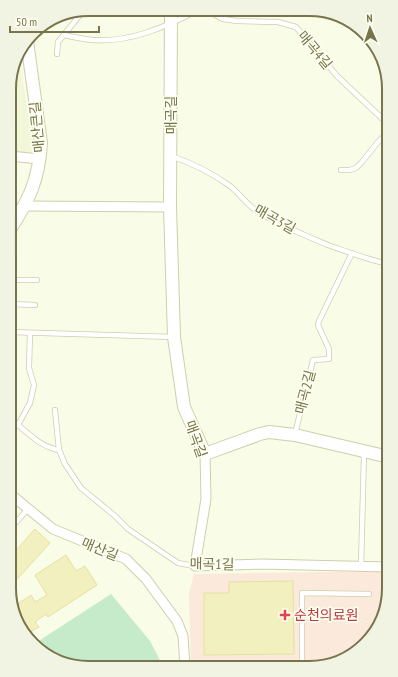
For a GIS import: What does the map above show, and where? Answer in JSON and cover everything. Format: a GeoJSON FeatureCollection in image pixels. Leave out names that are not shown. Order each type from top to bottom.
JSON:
{"type":"FeatureCollection","features":[{"type":"Feature","properties":{"kind":"street","name":"매곡길"},"geometry":{"type":"LineString","coordinates":[[171,16],[170,207],[174,337],[184,407],[205,454],[206,499],[195,566]]}},
{"type":"Feature","properties":{"kind":"street","name":"매산큰길"},"geometry":{"type":"LineString","coordinates":[[16,221],[33,189],[40,160],[41,143],[28,49]]}},
{"type":"Feature","properties":{"kind":"street"},"geometry":{"type":"LineString","coordinates":[[16,157],[40,160]]}},
{"type":"Feature","properties":{"kind":"street"},"geometry":{"type":"LineString","coordinates":[[25,206],[170,207]]}},
{"type":"Feature","properties":{"kind":"street"},"geometry":{"type":"LineString","coordinates":[[205,454],[269,432],[295,435],[382,455]]}},
{"type":"Feature","properties":{"kind":"street","name":"매산길"},"geometry":{"type":"LineString","coordinates":[[16,499],[54,529],[126,559],[146,579],[177,621],[183,636],[185,661]]}},
{"type":"Feature","properties":{"kind":"street","name":"매곡1길"},"geometry":{"type":"LineString","coordinates":[[195,566],[262,564],[382,567]]}},
{"type":"Feature","properties":{"kind":"lane","name":"매곡4길"},"geometry":{"type":"LineString","coordinates":[[171,24],[187,16]]}},
{"type":"Feature","properties":{"kind":"lane","name":"매곡4길"},"geometry":{"type":"LineString","coordinates":[[217,16],[223,19],[237,21],[278,22],[296,27],[337,76],[382,118]]}},
{"type":"Feature","properties":{"kind":"lane"},"geometry":{"type":"LineString","coordinates":[[57,54],[58,42],[78,17]]}},
{"type":"Feature","properties":{"kind":"lane"},"geometry":{"type":"LineString","coordinates":[[64,35],[92,40],[117,39],[171,24]]}},
{"type":"Feature","properties":{"kind":"lane"},"geometry":{"type":"LineString","coordinates":[[341,170],[356,168],[382,138]]}},
{"type":"Feature","properties":{"kind":"lane","name":"매곡3길"},"geometry":{"type":"LineString","coordinates":[[171,156],[193,164],[231,187],[255,210],[278,223],[352,254],[382,263]]}},
{"type":"Feature","properties":{"kind":"lane","name":"매곡2길"},"geometry":{"type":"LineString","coordinates":[[295,435],[313,360],[328,359],[329,349],[318,325],[319,321],[352,254]]}},
{"type":"Feature","properties":{"kind":"lane"},"geometry":{"type":"LineString","coordinates":[[16,280],[37,280]]}},
{"type":"Feature","properties":{"kind":"lane"},"geometry":{"type":"LineString","coordinates":[[16,304],[35,305]]}},
{"type":"Feature","properties":{"kind":"lane"},"geometry":{"type":"LineString","coordinates":[[16,332],[174,337]]}},
{"type":"Feature","properties":{"kind":"lane"},"geometry":{"type":"LineString","coordinates":[[30,333],[30,368],[34,385],[30,402],[18,425],[34,439],[46,446],[59,450]]}},
{"type":"Feature","properties":{"kind":"lane","name":"매곡1길"},"geometry":{"type":"LineString","coordinates":[[55,410],[59,450],[65,464],[81,488],[115,516],[128,529],[178,563],[195,566]]}},
{"type":"Feature","properties":{"kind":"lane"},"geometry":{"type":"LineString","coordinates":[[361,567],[364,451]]}},
{"type":"Feature","properties":{"kind":"lane"},"geometry":{"type":"LineString","coordinates":[[16,522],[28,509]]}},
{"type":"Feature","properties":{"kind":"lane"},"geometry":{"type":"LineString","coordinates":[[302,661],[302,593],[369,594]]}},
{"type":"Feature","properties":{"kind":"shaded area"},"geometry":{"type":"Polygon","coordinates":[[[20,65],[34,148],[27,157],[16,154],[16,89],[18,70],[20,65]]]}},
{"type":"Feature","properties":{"kind":"shaded area","name":"순천의료원"},"geometry":{"type":"Polygon","coordinates":[[[382,571],[381,602],[370,628],[364,636],[353,646],[328,659],[309,661],[191,661],[189,593],[194,574],[382,571]]]}},
{"type":"Feature","properties":{"kind":"shaded area"},"geometry":{"type":"Polygon","coordinates":[[[111,594],[150,641],[160,661],[89,661],[70,659],[53,651],[38,641],[111,594]]]}},
{"type":"Feature","properties":{"kind":"building"},"geometry":{"type":"Polygon","coordinates":[[[35,529],[50,543],[16,580],[16,550],[35,529]]]}},
{"type":"Feature","properties":{"kind":"building"},"geometry":{"type":"Polygon","coordinates":[[[66,555],[76,571],[85,566],[97,585],[48,617],[46,614],[35,622],[39,627],[31,632],[22,616],[18,604],[31,595],[35,602],[47,595],[35,575],[66,555]]]}},
{"type":"Feature","properties":{"kind":"building"},"geometry":{"type":"Polygon","coordinates":[[[293,581],[294,654],[204,655],[204,593],[229,593],[229,582],[293,581]]]}},
{"type":"Feature","properties":{"kind":"place","name":"순천의료원"},"geometry":{"type":"Point","coordinates":[285,615]}}]}
